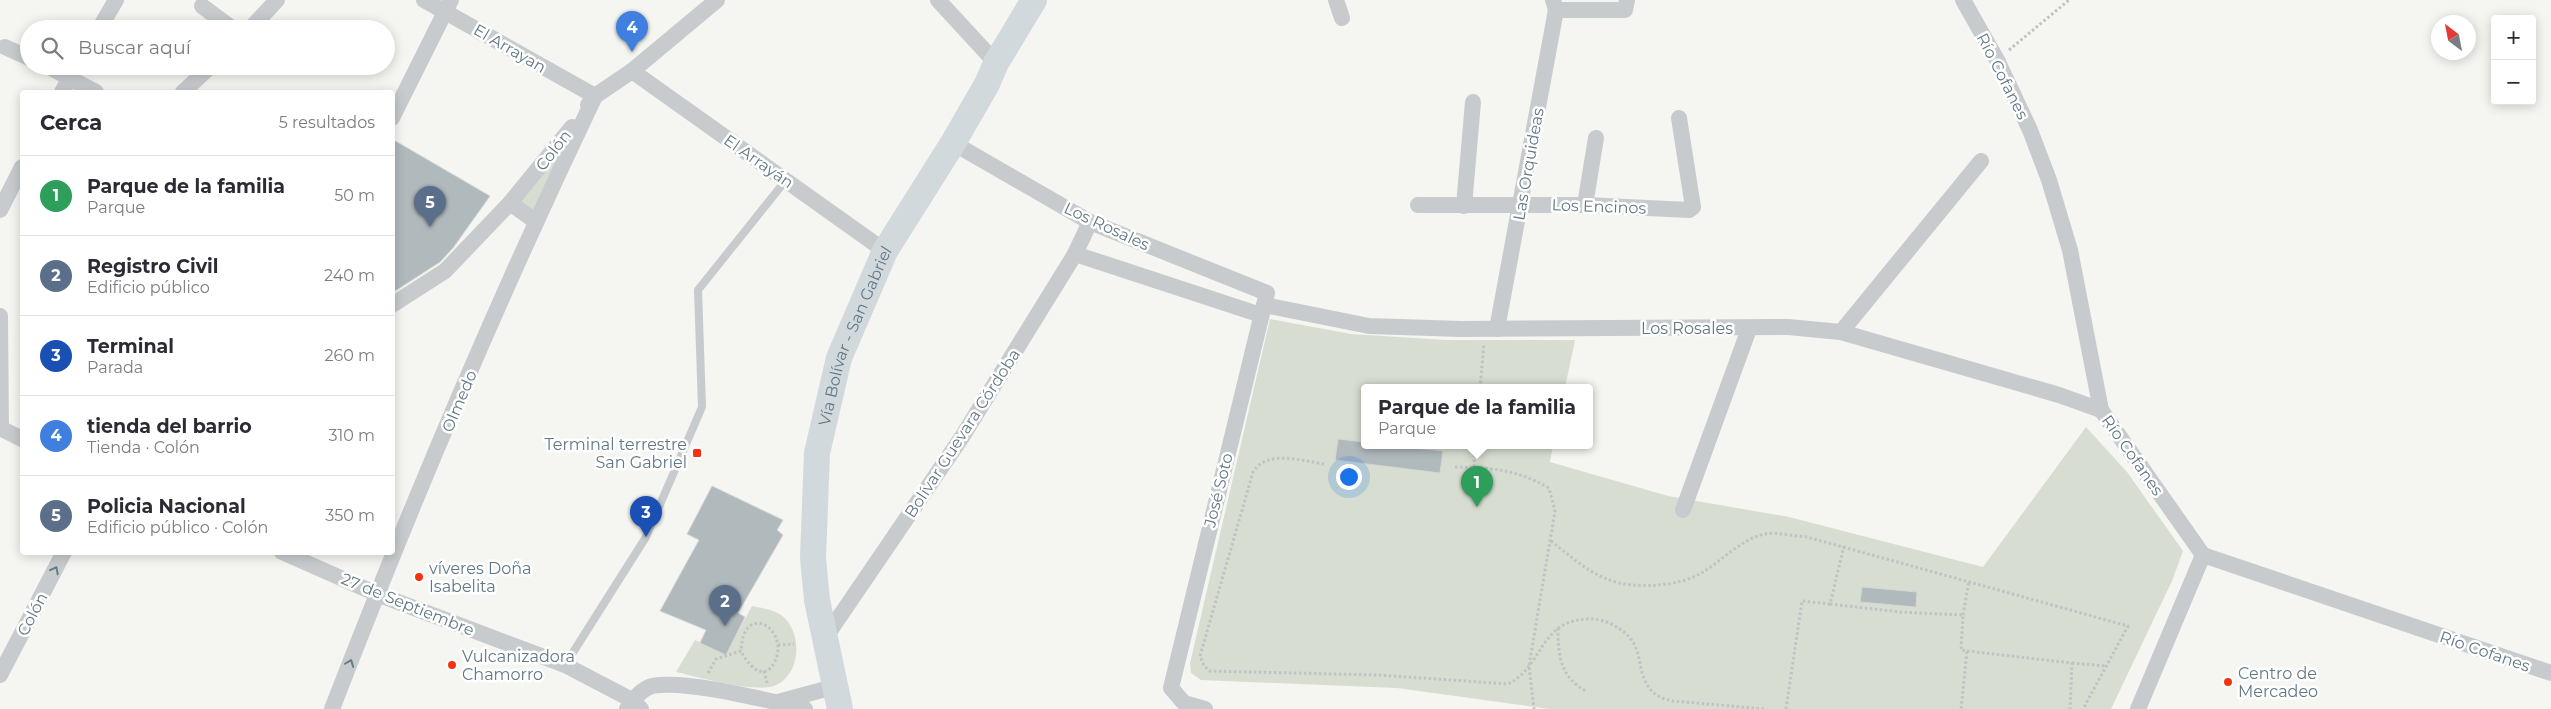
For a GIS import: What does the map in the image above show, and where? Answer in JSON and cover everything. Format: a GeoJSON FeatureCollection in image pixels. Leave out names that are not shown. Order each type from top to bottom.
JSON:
{"type":"FeatureCollection","features":[{"type":"Feature","properties":{"kind":"highway","name":"Vía Bolívar - San Gabriel"},"geometry":{"type":"LineString","coordinates":[[837,698],[817,600],[813,558],[817,453],[839,358],[885,251],[953,143],[987,84],[996,63],[1034,0]]}},
{"type":"Feature","properties":{"kind":"street"},"geometry":{"type":"LineString","coordinates":[[104,20],[116,0]]}},
{"type":"Feature","properties":{"kind":"street"},"geometry":{"type":"LineString","coordinates":[[258,20],[277,0]]}},
{"type":"Feature","properties":{"kind":"street","name":"El Arrayan"},"geometry":{"type":"LineString","coordinates":[[424,0],[448,5],[594,96]]}},
{"type":"Feature","properties":{"kind":"street","name":"Colón"},"geometry":{"type":"LineString","coordinates":[[395,303],[445,271],[510,203],[594,96],[632,71],[718,0]]}},
{"type":"Feature","properties":{"kind":"street"},"geometry":{"type":"LineString","coordinates":[[938,0],[996,63]]}},
{"type":"Feature","properties":{"kind":"street"},"geometry":{"type":"LineString","coordinates":[[1336,0],[1342,18]]}},
{"type":"Feature","properties":{"kind":"street"},"geometry":{"type":"LineString","coordinates":[[1554,5],[1626,10],[1627,0]]}},
{"type":"Feature","properties":{"kind":"street","name":"Río Cofanes"},"geometry":{"type":"LineString","coordinates":[[1963,0],[1997,60],[2030,130],[2049,180],[2070,250],[2102,410],[2203,555],[2551,674]]}},
{"type":"Feature","properties":{"kind":"street"},"geometry":{"type":"LineString","coordinates":[[395,112],[448,5]]}},
{"type":"Feature","properties":{"kind":"street","name":"Las Orquideas"},"geometry":{"type":"LineString","coordinates":[[1491,329],[1522,204],[1554,5]]}},
{"type":"Feature","properties":{"kind":"street"},"geometry":{"type":"LineString","coordinates":[[202,6],[221,20]]}},
{"type":"Feature","properties":{"kind":"street"},"geometry":{"type":"LineString","coordinates":[[5,47],[20,54]]}},
{"type":"Feature","properties":{"kind":"street","name":"El Arrayán"},"geometry":{"type":"LineString","coordinates":[[632,71],[885,251]]}},
{"type":"Feature","properties":{"kind":"street"},"geometry":{"type":"LineString","coordinates":[[63,90],[71,75]]}},
{"type":"Feature","properties":{"kind":"street"},"geometry":{"type":"LineString","coordinates":[[76,75],[94,90]]}},
{"type":"Feature","properties":{"kind":"street"},"geometry":{"type":"LineString","coordinates":[[185,90],[201,75]]}},
{"type":"Feature","properties":{"kind":"street","name":"Olmedo"},"geometry":{"type":"LineString","coordinates":[[395,549],[535,221],[594,96]]}},
{"type":"Feature","properties":{"kind":"street"},"geometry":{"type":"LineString","coordinates":[[1464,206],[1473,102]]}},
{"type":"Feature","properties":{"kind":"street","name":"Los Encinos"},"geometry":{"type":"LineString","coordinates":[[1418,205],[1585,205],[1689,210],[1693,207],[1679,118]]}},
{"type":"Feature","properties":{"kind":"street"},"geometry":{"type":"LineString","coordinates":[[1585,205],[1596,138]]}},
{"type":"Feature","properties":{"kind":"street","name":"Los Rosales"},"geometry":{"type":"LineString","coordinates":[[953,143],[1090,222],[1264,305],[1369,326],[1491,329],[1749,329],[1788,327],[1841,332],[2059,394],[2102,410]]}},
{"type":"Feature","properties":{"kind":"street"},"geometry":{"type":"LineString","coordinates":[[1841,332],[1981,161]]}},
{"type":"Feature","properties":{"kind":"street"},"geometry":{"type":"LineString","coordinates":[[0,210],[20,171]]}},
{"type":"Feature","properties":{"kind":"street"},"geometry":{"type":"LineString","coordinates":[[510,203],[535,221]]}},
{"type":"Feature","properties":{"kind":"street","name":"Bolívar Guevara Córdoba"},"geometry":{"type":"LineString","coordinates":[[825,638],[962,437],[1075,254],[1090,222]]}},
{"type":"Feature","properties":{"kind":"street"},"geometry":{"type":"LineString","coordinates":[[1075,254],[1264,305]]}},
{"type":"Feature","properties":{"kind":"street","name":"José Soto"},"geometry":{"type":"LineString","coordinates":[[1205,709],[1184,703],[1171,688],[1264,305]]}},
{"type":"Feature","properties":{"kind":"street"},"geometry":{"type":"LineString","coordinates":[[0,316],[1,429],[20,438]]}},
{"type":"Feature","properties":{"kind":"street"},"geometry":{"type":"LineString","coordinates":[[1683,510],[1749,329]]}},
{"type":"Feature","properties":{"kind":"street","name":"Colón"},"geometry":{"type":"LineString","coordinates":[[0,675],[62,555]]}},
{"type":"Feature","properties":{"kind":"street","name":"27 de Septiembre"},"geometry":{"type":"LineString","coordinates":[[289,555],[376,594],[565,665],[633,706]]}},
{"type":"Feature","properties":{"kind":"street","name":"Olmedo"},"geometry":{"type":"LineString","coordinates":[[332,709],[393,555]]}},
{"type":"Feature","properties":{"kind":"street"},"geometry":{"type":"LineString","coordinates":[[2138,709],[2203,555]]}},
{"type":"Feature","properties":{"kind":"street"},"geometry":{"type":"LineString","coordinates":[[633,706],[651,686],[691,686],[805,709]]}},
{"type":"Feature","properties":{"kind":"street"},"geometry":{"type":"LineString","coordinates":[[776,703],[837,698]]}},
{"type":"Feature","properties":{"kind":"lane"},"geometry":{"type":"LineString","coordinates":[[565,665],[646,537],[702,407],[698,290],[786,180]]}},
{"type":"Feature","properties":{"kind":"path"},"geometry":{"type":"LineString","coordinates":[[1997,60],[2069,0]]}},
{"type":"Feature","properties":{"kind":"path"},"geometry":{"type":"LineString","coordinates":[[1481,384],[1491,329]]}},
{"type":"Feature","properties":{"kind":"path"},"geometry":{"type":"LineString","coordinates":[[1474,467],[1475,449]]}},
{"type":"Feature","properties":{"kind":"path"},"geometry":{"type":"LineString","coordinates":[[1324,464],[1270,459],[1256,467],[1253,472],[1200,656],[1204,666],[1214,673],[1246,671],[1378,675],[1508,684],[1517,680],[1529,666],[1545,639],[1558,627],[1587,619],[1603,620],[1624,631],[1633,642],[1650,690],[1661,698],[1673,701],[1765,709]]}},
{"type":"Feature","properties":{"kind":"path"},"geometry":{"type":"LineString","coordinates":[[1455,466],[1498,469],[1529,476],[1549,488],[1555,511],[1529,666],[1534,709]]}},
{"type":"Feature","properties":{"kind":"path"},"geometry":{"type":"LineString","coordinates":[[1551,541],[1583,567],[1609,580],[1650,586],[1677,584],[1702,573],[1740,546],[1765,534],[1807,537],[2128,626],[2083,709]]}},
{"type":"Feature","properties":{"kind":"path"},"geometry":{"type":"LineString","coordinates":[[1830,604],[1844,546]]}},
{"type":"Feature","properties":{"kind":"path"},"geometry":{"type":"LineString","coordinates":[[1969,581],[1963,615],[1961,650],[2105,666]]}},
{"type":"Feature","properties":{"kind":"path"},"geometry":{"type":"LineString","coordinates":[[1786,709],[1802,601],[1900,612],[1963,615]]}},
{"type":"Feature","properties":{"kind":"path"},"geometry":{"type":"LineString","coordinates":[[756,622],[762,622],[768,627],[778,645],[772,668],[759,672],[751,667],[741,651],[743,634],[756,622]]}},
{"type":"Feature","properties":{"kind":"path"},"geometry":{"type":"LineString","coordinates":[[1558,627],[1558,648],[1563,669],[1572,682],[1586,690]]}},
{"type":"Feature","properties":{"kind":"path"},"geometry":{"type":"LineString","coordinates":[[778,645],[794,644]]}},
{"type":"Feature","properties":{"kind":"path"},"geometry":{"type":"LineString","coordinates":[[702,688],[704,680],[716,659],[741,651]]}},
{"type":"Feature","properties":{"kind":"path"},"geometry":{"type":"LineString","coordinates":[[1960,709],[1968,651]]}},
{"type":"Feature","properties":{"kind":"path"},"geometry":{"type":"LineString","coordinates":[[2070,709],[2072,663]]}},
{"type":"Feature","properties":{"kind":"path"},"geometry":{"type":"LineString","coordinates":[[764,671],[768,685]]}},
{"type":"Feature","properties":{"kind":"shaded area"},"geometry":{"type":"Polygon","coordinates":[[[593,105],[539,212],[510,203],[593,105]]]}},
{"type":"Feature","properties":{"kind":"shaded area"},"geometry":{"type":"Polygon","coordinates":[[[1270,319],[1351,334],[1446,340],[1575,340],[1566,384],[1361,384],[1361,449],[1552,449],[1550,462],[1668,496],[1789,517],[1983,567],[2086,427],[2127,472],[2183,551],[2172,581],[2111,709],[1550,709],[1397,688],[1201,680],[1191,673],[1190,663],[1270,319]]]}},
{"type":"Feature","properties":{"kind":"shaded area"},"geometry":{"type":"Polygon","coordinates":[[[752,606],[771,610],[781,615],[793,631],[796,642],[794,663],[790,673],[783,680],[774,686],[765,688],[726,684],[676,672],[695,640],[726,654],[752,606]]]}},
{"type":"Feature","properties":{"kind":"building"},"geometry":{"type":"Polygon","coordinates":[[[395,141],[490,196],[453,248],[440,262],[395,291],[395,141]]]}},
{"type":"Feature","properties":{"kind":"building"},"geometry":{"type":"Polygon","coordinates":[[[1338,439],[1361,442],[1361,449],[1425,449],[1443,451],[1440,473],[1335,460],[1338,439]]]}},
{"type":"Feature","properties":{"kind":"building"},"geometry":{"type":"Polygon","coordinates":[[[712,486],[783,520],[777,530],[783,535],[738,613],[745,617],[726,655],[700,643],[706,630],[660,611],[699,540],[687,534],[712,486]]]}},
{"type":"Feature","properties":{"kind":"building"},"geometry":{"type":"Polygon","coordinates":[[[1862,587],[1917,592],[1916,607],[1860,602],[1862,587]]]}},
{"type":"Feature","properties":{"kind":"place","name":"tienda del barrio"},"geometry":{"type":"Point","coordinates":[632,52]}},
{"type":"Feature","properties":{"kind":"place","name":"Policia Nacional"},"geometry":{"type":"Point","coordinates":[430,227]}},
{"type":"Feature","properties":{"kind":"place","name":"Terminal terrestre San Gabriel"},"geometry":{"type":"Point","coordinates":[697,453]}},
{"type":"Feature","properties":{"kind":"place","name":"Parque de la familia"},"geometry":{"type":"Point","coordinates":[1477,507]}},
{"type":"Feature","properties":{"kind":"place","name":"Terminal"},"geometry":{"type":"Point","coordinates":[646,537]}},
{"type":"Feature","properties":{"kind":"place","name":"víveres Doña Isabelita"},"geometry":{"type":"Point","coordinates":[419,577]}},
{"type":"Feature","properties":{"kind":"place","name":"Registro Civil"},"geometry":{"type":"Point","coordinates":[725,626]}},
{"type":"Feature","properties":{"kind":"place","name":"Vulcanizadora Chamorro"},"geometry":{"type":"Point","coordinates":[452,665]}},
{"type":"Feature","properties":{"kind":"place","name":"Centro de Mercadeo"},"geometry":{"type":"Point","coordinates":[2228,682]}}]}
